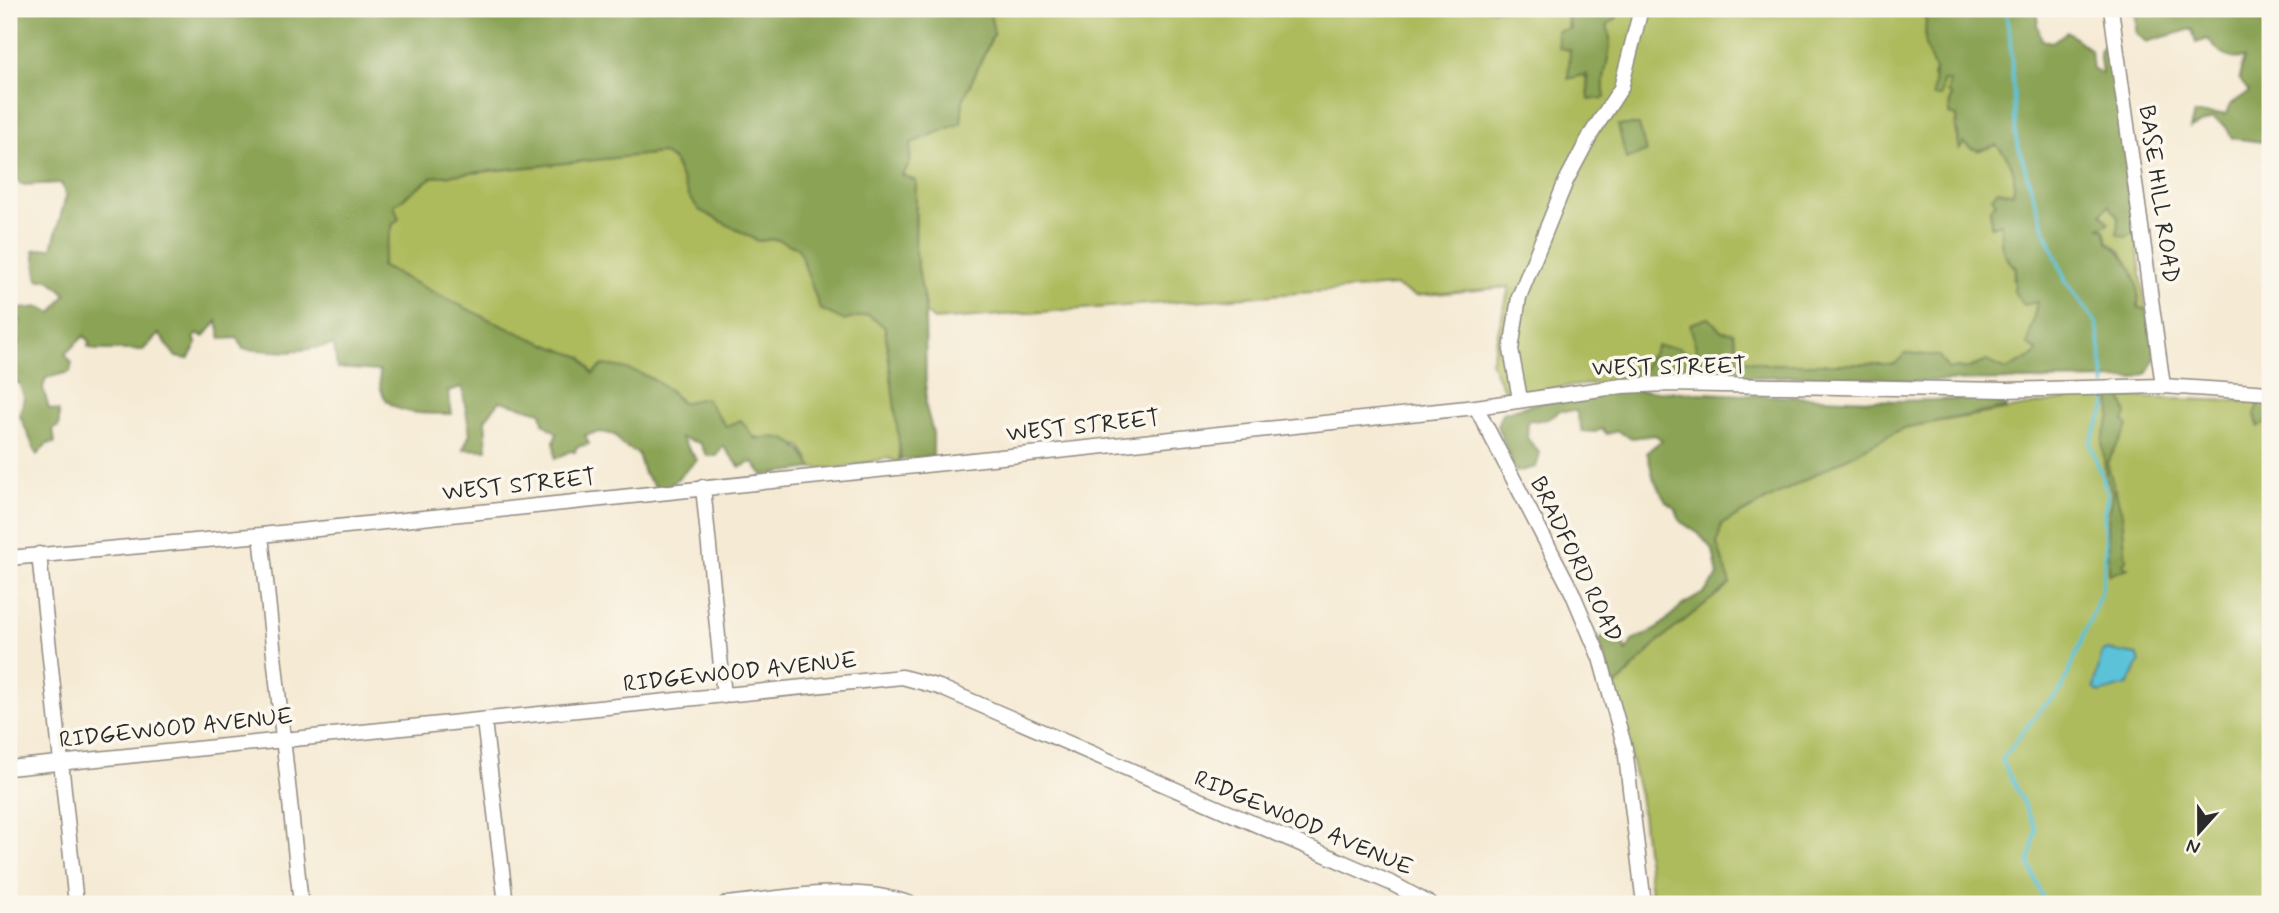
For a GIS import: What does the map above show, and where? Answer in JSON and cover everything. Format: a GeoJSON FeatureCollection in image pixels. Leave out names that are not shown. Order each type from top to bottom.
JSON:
{"type":"FeatureCollection","features":[{"type":"Feature","properties":{"kind":"street"},"geometry":{"type":"LineString","coordinates":[[1520,399],[1511,350],[1519,297],[1566,181],[1591,134],[1621,88],[1641,9]]}},
{"type":"Feature","properties":{"kind":"street","name":"BASE HILL ROAD"},"geometry":{"type":"LineString","coordinates":[[2111,9],[2163,386]]}},
{"type":"Feature","properties":{"kind":"street","name":"WEST STREET"},"geometry":{"type":"LineString","coordinates":[[9,558],[261,535],[1476,407],[1622,386],[1666,384],[2005,390],[2116,385],[2270,393]]}},
{"type":"Feature","properties":{"kind":"street","name":"BRADFORD ROAD"},"geometry":{"type":"LineString","coordinates":[[1476,407],[1572,592],[1600,658],[1626,758],[1644,904]]}},
{"type":"Feature","properties":{"kind":"street"},"geometry":{"type":"LineString","coordinates":[[703,488],[724,696]]}},
{"type":"Feature","properties":{"kind":"street"},"geometry":{"type":"LineString","coordinates":[[261,535],[301,904]]}},
{"type":"Feature","properties":{"kind":"street"},"geometry":{"type":"LineString","coordinates":[[38,554],[76,904]]}},
{"type":"Feature","properties":{"kind":"street","name":"RIDGEWOOD AVENUE"},"geometry":{"type":"LineString","coordinates":[[9,768],[484,721],[888,677],[918,679],[1393,884],[1430,904]]}},
{"type":"Feature","properties":{"kind":"street"},"geometry":{"type":"LineString","coordinates":[[484,721],[506,904]]}},
{"type":"Feature","properties":{"kind":"street"},"geometry":{"type":"LineString","coordinates":[[725,904],[848,892],[890,897],[911,904]]}},
{"type":"Feature","properties":{"kind":"green space"},"geometry":{"type":"Polygon","coordinates":[[[9,9],[989,9],[994,33],[963,100],[961,123],[911,143],[910,163],[902,175],[916,181],[915,251],[925,307],[926,407],[933,433],[933,456],[901,460],[885,327],[868,315],[843,320],[820,309],[798,248],[776,239],[758,241],[699,210],[689,196],[673,160],[662,153],[432,177],[394,205],[399,219],[393,224],[381,266],[505,327],[582,357],[593,374],[603,365],[625,369],[655,381],[681,403],[705,398],[726,426],[741,420],[755,439],[775,437],[790,442],[802,452],[813,468],[763,475],[753,462],[740,467],[723,446],[717,456],[707,456],[700,443],[681,438],[697,460],[670,486],[656,487],[644,474],[638,454],[621,444],[615,435],[600,432],[585,435],[589,444],[576,447],[575,452],[570,451],[555,459],[554,441],[557,433],[543,423],[541,412],[500,401],[485,419],[487,450],[463,449],[470,434],[462,387],[448,391],[452,414],[402,410],[384,397],[380,386],[380,371],[337,368],[334,345],[288,352],[243,349],[238,338],[221,339],[217,321],[204,337],[198,334],[194,338],[197,344],[188,359],[176,357],[159,334],[143,350],[96,350],[88,347],[89,342],[84,336],[65,354],[72,363],[70,372],[46,378],[43,388],[49,409],[59,411],[59,426],[53,429],[55,443],[47,444],[37,455],[20,416],[24,397],[19,383],[9,382],[9,342],[18,344],[20,320],[9,320],[9,301],[20,309],[40,307],[52,313],[66,294],[50,280],[38,280],[34,250],[52,248],[66,196],[61,183],[21,185],[9,171],[9,9]]]}},
{"type":"Feature","properties":{"kind":"green space"},"geometry":{"type":"Polygon","coordinates":[[[989,9],[1540,9],[1543,12],[1566,12],[1570,49],[1586,77],[1589,100],[1605,98],[1604,78],[1610,43],[1607,25],[1617,17],[1611,9],[1919,9],[1926,19],[1925,45],[1935,70],[1933,76],[1951,81],[1949,114],[1957,116],[1955,126],[1960,148],[1964,143],[1978,151],[1996,145],[2010,161],[2014,180],[2013,195],[1996,203],[1992,226],[2001,223],[2007,260],[2016,268],[2013,280],[2038,302],[2028,345],[2037,350],[2036,355],[2006,370],[1987,361],[1969,368],[1948,369],[1931,355],[1913,356],[1895,364],[1766,364],[1740,359],[1733,332],[1693,358],[1679,348],[1649,356],[1643,370],[1629,380],[1505,393],[1491,362],[1509,287],[1415,296],[1395,286],[934,320],[925,312],[915,251],[916,182],[902,176],[910,163],[910,143],[961,123],[963,100],[994,33],[989,9]]]}},
{"type":"Feature","properties":{"kind":"green space"},"geometry":{"type":"Polygon","coordinates":[[[1540,9],[1611,9],[1617,17],[1607,25],[1610,43],[1604,78],[1605,98],[1589,100],[1587,74],[1568,79],[1570,50],[1559,48],[1557,31],[1571,29],[1566,12],[1543,12],[1540,9]]]}},
{"type":"Feature","properties":{"kind":"green space"},"geometry":{"type":"Polygon","coordinates":[[[1919,9],[2039,9],[2037,24],[2042,40],[2052,42],[2067,32],[2091,50],[2093,70],[2102,73],[2099,52],[2108,40],[2120,91],[2135,231],[2126,237],[2117,234],[2118,217],[2109,205],[2101,213],[2109,223],[2100,228],[2105,230],[2108,242],[2128,262],[2137,287],[2138,307],[2146,310],[2155,358],[2148,373],[2132,379],[1914,381],[1798,376],[1629,380],[1630,368],[1643,370],[1657,346],[1679,348],[1693,358],[1697,352],[1690,324],[1708,318],[1722,331],[1733,332],[1741,359],[1766,364],[1895,364],[1906,353],[1939,356],[1948,369],[1969,368],[1987,361],[2006,370],[2035,355],[2037,350],[2028,345],[2037,302],[2024,305],[2014,292],[2016,268],[2002,248],[2001,223],[1991,226],[1990,208],[1996,203],[1992,197],[1998,190],[2013,194],[2012,167],[1996,145],[1975,150],[1964,143],[1959,149],[1957,116],[1949,114],[1951,95],[1947,93],[1950,81],[1943,81],[1941,96],[1933,96],[1935,70],[1925,45],[1926,19],[1919,9]]]}},
{"type":"Feature","properties":{"kind":"green space"},"geometry":{"type":"Polygon","coordinates":[[[2120,9],[2270,9],[2270,143],[2232,138],[2226,127],[2213,118],[2190,128],[2194,114],[2227,114],[2230,105],[2249,92],[2239,78],[2244,58],[2223,54],[2208,39],[2196,43],[2192,29],[2146,42],[2136,33],[2136,15],[2120,9]]]}},
{"type":"Feature","properties":{"kind":"green space"},"geometry":{"type":"Polygon","coordinates":[[[1618,125],[1639,125],[1646,152],[1626,159],[1618,125]]]}},
{"type":"Feature","properties":{"kind":"green space"},"geometry":{"type":"Polygon","coordinates":[[[662,153],[673,160],[689,196],[758,241],[776,239],[798,248],[843,319],[868,315],[885,327],[899,438],[899,463],[888,458],[840,468],[813,468],[801,446],[729,429],[696,413],[669,389],[593,374],[582,357],[505,327],[381,266],[393,224],[394,205],[432,177],[662,153]]]}},
{"type":"Feature","properties":{"kind":"green space"},"geometry":{"type":"Polygon","coordinates":[[[2109,205],[2135,231],[2146,310],[2138,307],[2139,297],[2122,252],[2108,242],[2105,230],[2100,228],[2101,212],[2109,205]]]}},
{"type":"Feature","properties":{"kind":"green space"},"geometry":{"type":"Polygon","coordinates":[[[1628,390],[1896,401],[2003,398],[2006,408],[1903,428],[1722,524],[1717,543],[1730,584],[1660,640],[1613,689],[1599,639],[1613,632],[1622,640],[1626,651],[1632,641],[1657,629],[1681,606],[1705,592],[1718,576],[1713,550],[1699,534],[1680,521],[1676,509],[1666,502],[1654,480],[1647,452],[1662,440],[1655,435],[1632,438],[1617,431],[1607,434],[1602,429],[1595,432],[1582,431],[1576,411],[1559,411],[1545,420],[1528,420],[1527,438],[1540,454],[1536,467],[1516,472],[1497,426],[1502,413],[1533,404],[1628,390]]]}},
{"type":"Feature","properties":{"kind":"green space"},"geometry":{"type":"Polygon","coordinates":[[[2084,396],[2270,402],[2270,904],[1652,904],[1640,795],[1613,689],[1660,640],[1730,584],[1717,543],[1722,524],[1903,428],[2084,396]]]}},
{"type":"Feature","properties":{"kind":"green space"},"geometry":{"type":"Polygon","coordinates":[[[2110,397],[2121,397],[2127,414],[2124,421],[2128,426],[2107,463],[2122,513],[2126,560],[2122,565],[2128,568],[2109,575],[2108,512],[2113,493],[2106,478],[2102,441],[2111,416],[2110,397]]]}},
{"type":"Feature","properties":{"kind":"green space"},"geometry":{"type":"Polygon","coordinates":[[[2260,402],[2270,402],[2270,421],[2258,427],[2255,414],[2260,402]]]}},
{"type":"Feature","properties":{"kind":"water"},"geometry":{"type":"Polygon","coordinates":[[[2107,650],[2137,655],[2140,661],[2128,685],[2099,693],[2094,688],[2102,652],[2107,650]]]}},
{"type":"Feature","properties":{"kind":"waterway"},"geometry":{"type":"LineString","coordinates":[[2005,9],[2010,36],[2016,138],[2041,220],[2066,282],[2097,324],[2105,385]]}},
{"type":"Feature","properties":{"kind":"waterway"},"geometry":{"type":"LineString","coordinates":[[2045,904],[2029,864],[2036,829],[2002,760],[2038,712],[2062,689],[2102,590],[2106,549],[2104,512],[2108,494],[2090,443],[2106,407],[2106,392]]}}]}
